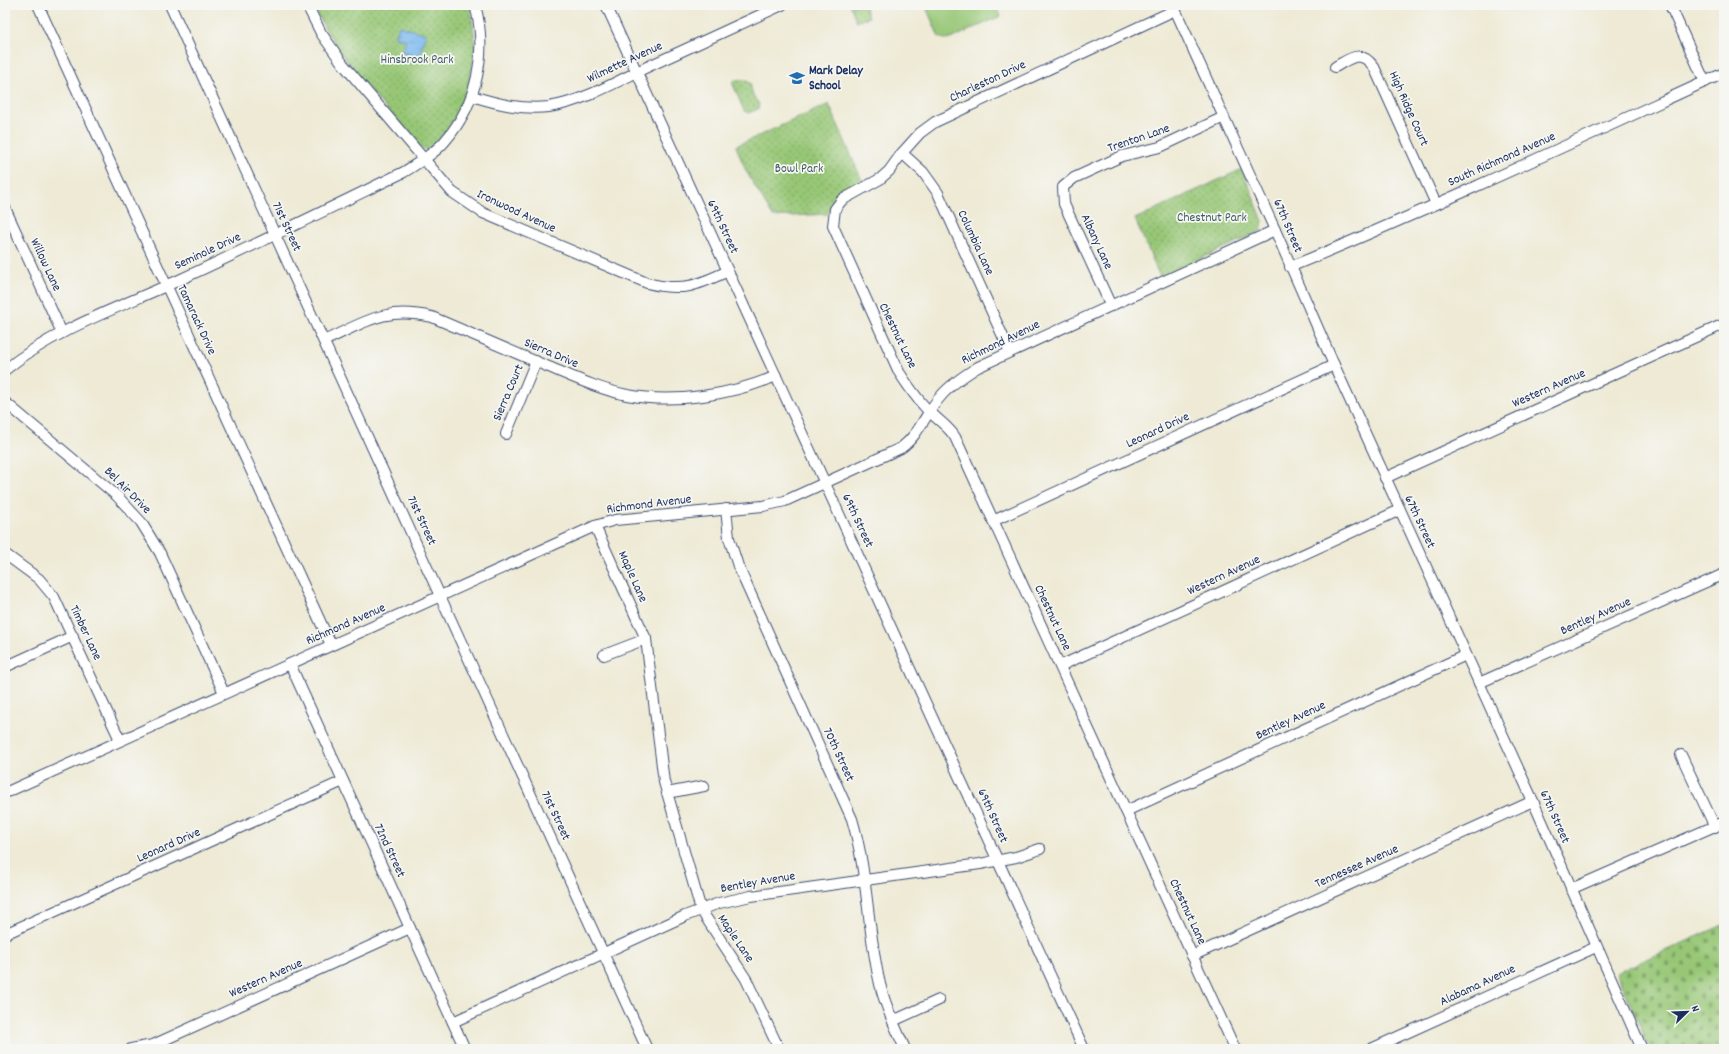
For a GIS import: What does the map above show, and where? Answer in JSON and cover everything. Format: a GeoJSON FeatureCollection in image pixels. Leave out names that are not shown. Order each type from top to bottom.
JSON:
{"type":"FeatureCollection","features":[{"type":"Feature","properties":{"kind":"street","name":"Tamarack Drive"},"geometry":{"type":"LineString","coordinates":[[38,5],[331,645]]}},
{"type":"Feature","properties":{"kind":"street","name":"71st Street"},"geometry":{"type":"LineString","coordinates":[[170,5],[647,1049]]}},
{"type":"Feature","properties":{"kind":"street","name":"Ironwood Avenue"},"geometry":{"type":"LineString","coordinates":[[307,5],[321,33],[343,64],[424,160],[452,192],[483,213],[647,283],[670,288],[686,287],[700,284],[728,271]]}},
{"type":"Feature","properties":{"kind":"street","name":"Seminole Drive"},"geometry":{"type":"LineString","coordinates":[[5,370],[24,355],[62,333],[275,235],[404,172],[424,160],[452,133],[472,96],[479,66],[480,45],[479,23],[475,5]]}},
{"type":"Feature","properties":{"kind":"street","name":"69th Street"},"geometry":{"type":"LineString","coordinates":[[606,5],[1084,1049]]}},
{"type":"Feature","properties":{"kind":"street","name":"Wilmette Avenue"},"geometry":{"type":"LineString","coordinates":[[472,96],[508,106],[523,108],[548,107],[578,99],[782,5]]}},
{"type":"Feature","properties":{"kind":"street"},"geometry":{"type":"LineString","coordinates":[[1670,5],[1705,82]]}},
{"type":"Feature","properties":{"kind":"street","name":"67th Street"},"geometry":{"type":"LineString","coordinates":[[1174,7],[1385,478],[1533,801],[1642,1049]]}},
{"type":"Feature","properties":{"kind":"street","name":"Charleston Drive"},"geometry":{"type":"LineString","coordinates":[[835,209],[846,197],[880,179],[895,164],[902,152],[928,127],[945,116],[1174,7]]}},
{"type":"Feature","properties":{"kind":"street","name":"High Ridge Court"},"geometry":{"type":"LineString","coordinates":[[1335,67],[1351,58],[1358,56],[1368,59],[1374,66],[1436,204]]}},
{"type":"Feature","properties":{"kind":"street","name":"South Richmond Avenue"},"geometry":{"type":"LineString","coordinates":[[1290,267],[1492,180],[1724,74]]}},
{"type":"Feature","properties":{"kind":"street","name":"Trenton Lane"},"geometry":{"type":"LineString","coordinates":[[1063,187],[1074,178],[1122,156],[1160,147],[1224,117]]}},
{"type":"Feature","properties":{"kind":"street","name":"Columbia Lane"},"geometry":{"type":"LineString","coordinates":[[902,152],[923,172],[938,193],[1010,352]]}},
{"type":"Feature","properties":{"kind":"street","name":"Albany Lane"},"geometry":{"type":"LineString","coordinates":[[1063,187],[1064,204],[1111,306]]}},
{"type":"Feature","properties":{"kind":"street","name":"Willow Lane"},"geometry":{"type":"LineString","coordinates":[[5,208],[62,333]]}},
{"type":"Feature","properties":{"kind":"street","name":"Chestnut Lane"},"geometry":{"type":"LineString","coordinates":[[835,209],[832,226],[895,364],[908,386],[929,412],[952,433],[1235,1049]]}},
{"type":"Feature","properties":{"kind":"street","name":"Richmond Avenue"},"geometry":{"type":"LineString","coordinates":[[5,793],[595,526],[615,520],[770,505],[785,501],[901,448],[916,434],[941,395],[964,376],[978,367],[1275,230]]}},
{"type":"Feature","properties":{"kind":"street","name":"Sierra Drive"},"geometry":{"type":"LineString","coordinates":[[324,341],[377,317],[387,314],[406,313],[432,317],[609,391],[629,395],[653,398],[676,398],[728,392],[751,386],[776,376]]}},
{"type":"Feature","properties":{"kind":"street","name":"Western Avenue"},"geometry":{"type":"LineString","coordinates":[[1385,478],[1724,324]]}},
{"type":"Feature","properties":{"kind":"street","name":"Sierra Court"},"geometry":{"type":"LineString","coordinates":[[506,434],[536,361]]}},
{"type":"Feature","properties":{"kind":"street","name":"Leonard Drive"},"geometry":{"type":"LineString","coordinates":[[993,521],[1334,365]]}},
{"type":"Feature","properties":{"kind":"street","name":"Bel Air Drive"},"geometry":{"type":"LineString","coordinates":[[5,402],[117,496],[141,522],[160,553],[224,693]]}},
{"type":"Feature","properties":{"kind":"street","name":"70th Street"},"geometry":{"type":"LineString","coordinates":[[726,509],[729,538],[736,562],[847,806],[860,849],[878,979],[884,999],[905,1049]]}},
{"type":"Feature","properties":{"kind":"street","name":"Western Avenue"},"geometry":{"type":"LineString","coordinates":[[1060,666],[1400,510]]}},
{"type":"Feature","properties":{"kind":"street","name":"Maple Lane"},"geometry":{"type":"LineString","coordinates":[[595,526],[646,639],[664,782],[701,910],[746,979],[779,1049]]}},
{"type":"Feature","properties":{"kind":"street","name":"Timber Lane"},"geometry":{"type":"LineString","coordinates":[[5,554],[39,579],[58,605],[120,740]]}},
{"type":"Feature","properties":{"kind":"street","name":"Bentley Avenue"},"geometry":{"type":"LineString","coordinates":[[1479,683],[1724,574]]}},
{"type":"Feature","properties":{"kind":"street"},"geometry":{"type":"LineString","coordinates":[[5,667],[73,636]]}},
{"type":"Feature","properties":{"kind":"street"},"geometry":{"type":"LineString","coordinates":[[604,655],[646,639]]}},
{"type":"Feature","properties":{"kind":"street","name":"Bentley Avenue"},"geometry":{"type":"LineString","coordinates":[[1126,811],[1466,655]]}},
{"type":"Feature","properties":{"kind":"street","name":"72nd Street"},"geometry":{"type":"LineString","coordinates":[[290,664],[466,1049]]}},
{"type":"Feature","properties":{"kind":"street"},"geometry":{"type":"LineString","coordinates":[[1572,889],[1719,824],[1681,755]]}},
{"type":"Feature","properties":{"kind":"street","name":"Leonard Drive"},"geometry":{"type":"LineString","coordinates":[[5,934],[343,781]]}},
{"type":"Feature","properties":{"kind":"street"},"geometry":{"type":"LineString","coordinates":[[667,793],[704,786]]}},
{"type":"Feature","properties":{"kind":"street","name":"Tennessee Avenue"},"geometry":{"type":"LineString","coordinates":[[1192,956],[1533,801]]}},
{"type":"Feature","properties":{"kind":"street","name":"Bentley Avenue"},"geometry":{"type":"LineString","coordinates":[[453,1022],[603,953],[719,903],[751,896],[1016,858],[1040,849]]}},
{"type":"Feature","properties":{"kind":"street","name":"Western Avenue"},"geometry":{"type":"LineString","coordinates":[[131,1049],[153,1045],[410,928]]}},
{"type":"Feature","properties":{"kind":"street","name":"Alabama Avenue"},"geometry":{"type":"LineString","coordinates":[[1372,1049],[1596,947]]}},
{"type":"Feature","properties":{"kind":"street"},"geometry":{"type":"LineString","coordinates":[[893,1022],[939,1000]]}},
{"type":"Feature","properties":{"kind":"green space","name":"Hinsbrook Park"},"geometry":{"type":"Polygon","coordinates":[[[313,5],[470,5],[475,45],[474,59],[467,88],[462,103],[447,129],[427,150],[419,147],[375,97],[335,44],[313,5]]]}},
{"type":"Feature","properties":{"kind":"green space"},"geometry":{"type":"Polygon","coordinates":[[[850,5],[864,5],[869,17],[857,22],[850,5]]]}},
{"type":"Feature","properties":{"kind":"green space"},"geometry":{"type":"Polygon","coordinates":[[[925,5],[996,5],[1001,16],[948,40],[939,37],[925,5]]]}},
{"type":"Feature","properties":{"kind":"green space"},"geometry":{"type":"Polygon","coordinates":[[[735,80],[745,80],[750,83],[753,94],[759,104],[758,109],[749,113],[744,111],[732,82],[735,80]]]}},
{"type":"Feature","properties":{"kind":"green space","name":"Bowl Park"},"geometry":{"type":"Polygon","coordinates":[[[829,104],[863,183],[837,197],[830,207],[828,214],[773,217],[746,171],[736,146],[829,104]]]}},
{"type":"Feature","properties":{"kind":"green space","name":"Chestnut Park"},"geometry":{"type":"Polygon","coordinates":[[[1242,169],[1263,221],[1261,231],[1160,277],[1135,219],[1242,169]]]}},
{"type":"Feature","properties":{"kind":"green space"},"geometry":{"type":"Polygon","coordinates":[[[1723,925],[1724,1049],[1650,1049],[1616,973],[1723,925]]]}},
{"type":"Feature","properties":{"kind":"water"},"geometry":{"type":"Polygon","coordinates":[[[399,26],[426,34],[419,58],[402,52],[406,40],[395,37],[399,26]]]}},
{"type":"Feature","properties":{"kind":"place","name":"Mark Delay School"},"geometry":{"type":"Point","coordinates":[797,78]}}]}
